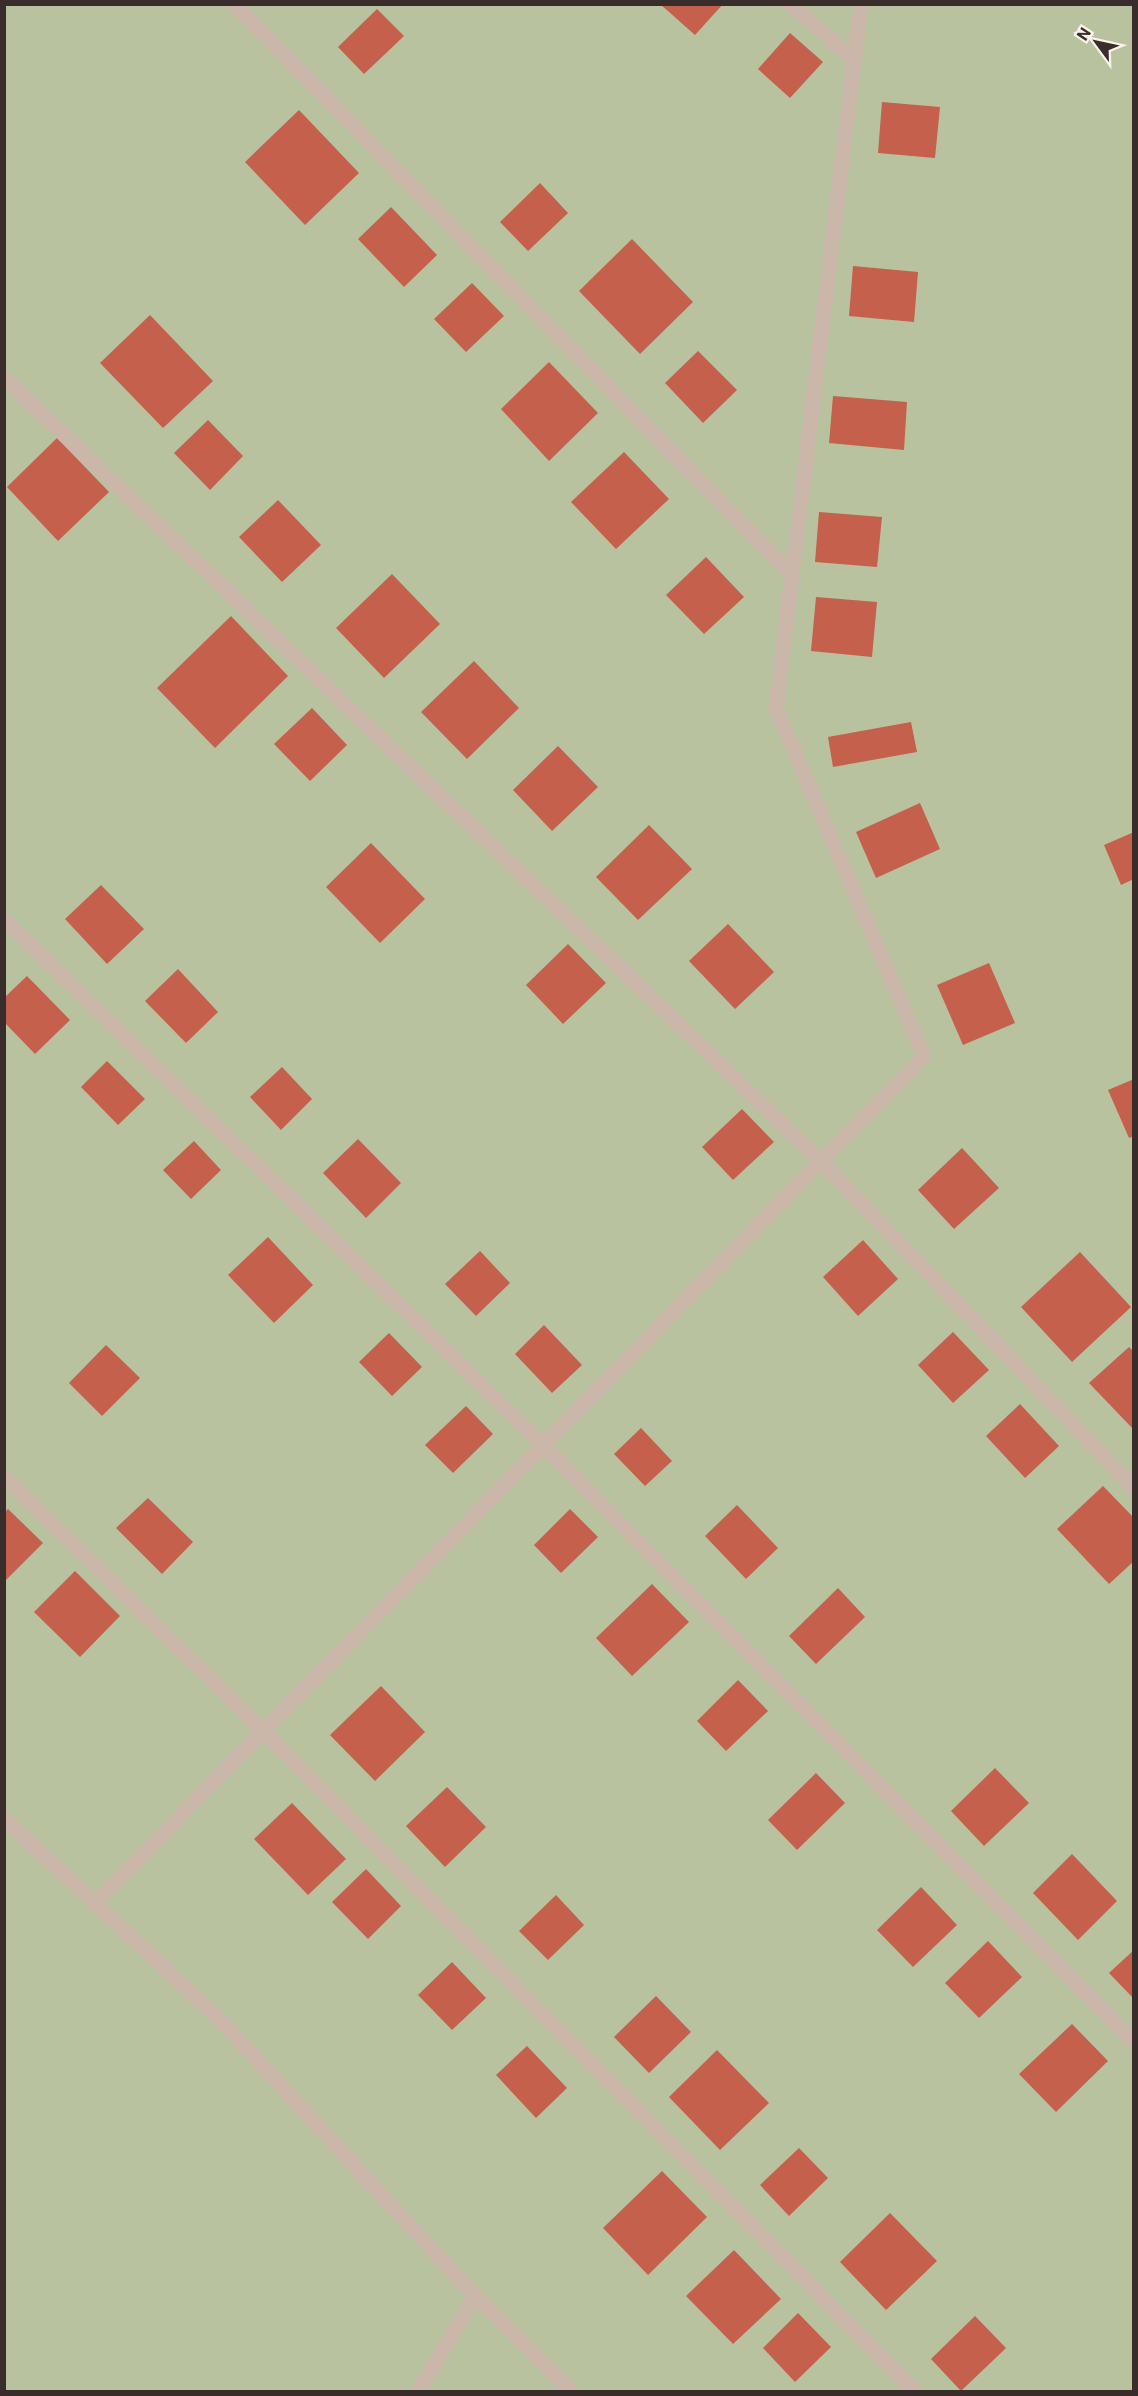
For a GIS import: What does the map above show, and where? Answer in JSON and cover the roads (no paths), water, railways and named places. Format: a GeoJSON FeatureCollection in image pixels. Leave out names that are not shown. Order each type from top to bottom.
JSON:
{"type":"FeatureCollection","features":[{"type":"Feature","properties":{"kind":"street"},"geometry":{"type":"LineString","coordinates":[[234,4],[792,575]]}},
{"type":"Feature","properties":{"kind":"street"},"geometry":{"type":"LineString","coordinates":[[790,4],[854,59]]}},
{"type":"Feature","properties":{"kind":"street"},"geometry":{"type":"LineString","coordinates":[[95,1903],[924,1056],[776,708],[861,4]]}},
{"type":"Feature","properties":{"kind":"street"},"geometry":{"type":"LineString","coordinates":[[4,377],[821,1161],[1134,1488]]}},
{"type":"Feature","properties":{"kind":"street"},"geometry":{"type":"LineString","coordinates":[[4,919],[543,1445],[1134,2042]]}},
{"type":"Feature","properties":{"kind":"street"},"geometry":{"type":"LineString","coordinates":[[4,1476],[263,1731],[916,2391]]}},
{"type":"Feature","properties":{"kind":"street"},"geometry":{"type":"LineString","coordinates":[[4,1818],[222,2022],[475,2296],[572,2391]]}},
{"type":"Feature","properties":{"kind":"street"},"geometry":{"type":"LineString","coordinates":[[418,2391],[475,2296]]}}]}
